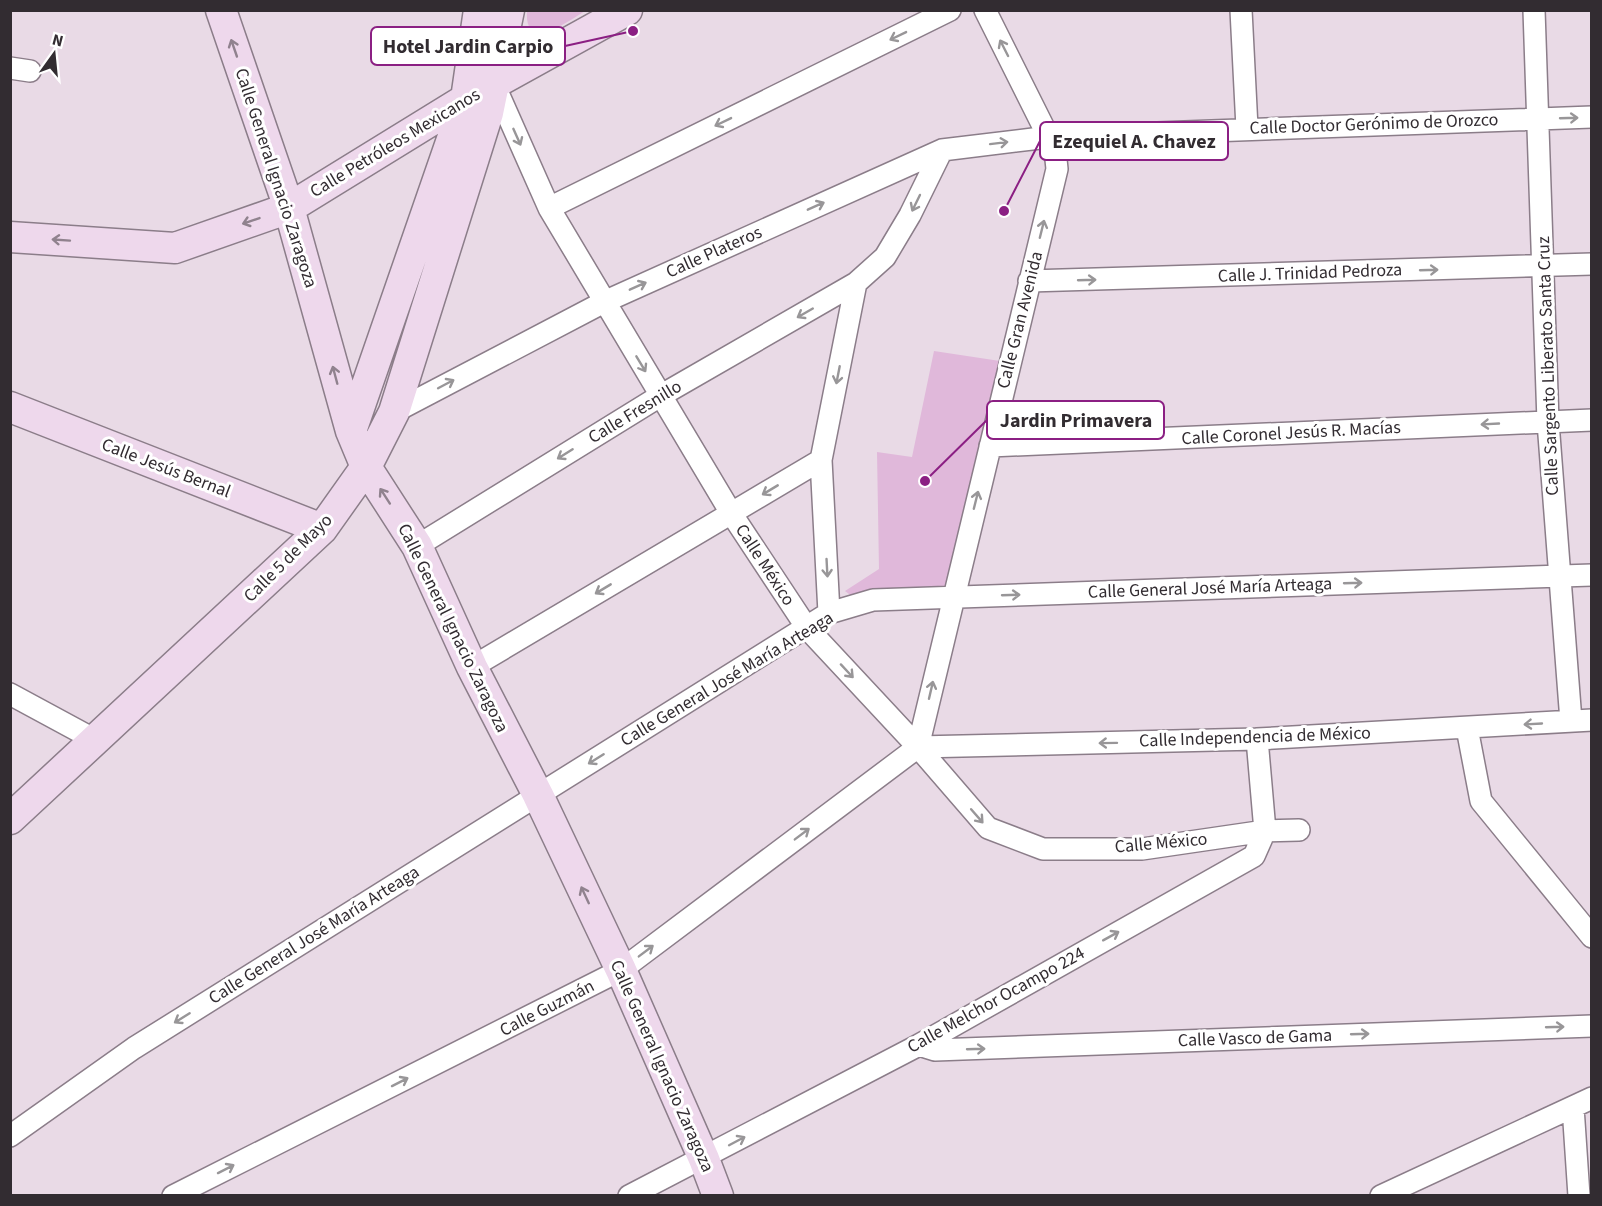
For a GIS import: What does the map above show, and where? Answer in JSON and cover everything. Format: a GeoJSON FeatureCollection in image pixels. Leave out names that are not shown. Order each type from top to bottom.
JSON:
{"type":"FeatureCollection","features":[{"type":"Feature","properties":{"kind":"main road","name":"Calle General Ignacio Zaragoza"},"geometry":{"type":"LineString","coordinates":[[221,10],[289,208],[351,431],[366,467],[417,546],[472,667],[538,795],[621,970],[718,1196]]}},
{"type":"Feature","properties":{"kind":"main road"},"geometry":{"type":"LineString","coordinates":[[351,431],[466,99],[479,10]]}},
{"type":"Feature","properties":{"kind":"main road","name":"Calle 5 de Mayo"},"geometry":{"type":"LineString","coordinates":[[10,819],[97,741],[322,529],[366,467],[394,412],[488,113],[509,10]]}},
{"type":"Feature","properties":{"kind":"main road","name":"Calle Petróleos Mexicanos"},"geometry":{"type":"LineString","coordinates":[[10,237],[175,248],[289,208],[466,99],[627,10]]}},
{"type":"Feature","properties":{"kind":"main road","name":"Calle Jesús Bernal"},"geometry":{"type":"LineString","coordinates":[[10,407],[322,529]]}},
{"type":"Feature","properties":{"kind":"street"},"geometry":{"type":"LineString","coordinates":[[549,208],[950,10]]}},
{"type":"Feature","properties":{"kind":"street","name":"Calle Gran Avenida"},"geometry":{"type":"LineString","coordinates":[[918,747],[1057,170],[1055,150],[985,10]]}},
{"type":"Feature","properties":{"kind":"street"},"geometry":{"type":"LineString","coordinates":[[1241,10],[1247,128]]}},
{"type":"Feature","properties":{"kind":"street","name":"Calle Sargento Liberato Santa Cruz"},"geometry":{"type":"LineString","coordinates":[[1534,10],[1548,422],[1558,577],[1581,721]]}},
{"type":"Feature","properties":{"kind":"street","name":"Calle México"},"geometry":{"type":"LineString","coordinates":[[494,84],[549,208],[731,513],[807,628],[918,747],[988,828],[1043,849],[1142,849],[1265,831],[1299,830]]}},
{"type":"Feature","properties":{"kind":"street","name":"Calle Doctor Gerónimo de Orozco"},"geometry":{"type":"LineString","coordinates":[[1049,137],[1592,117]]}},
{"type":"Feature","properties":{"kind":"street","name":"Calle Plateros"},"geometry":{"type":"LineString","coordinates":[[394,412],[604,302],[942,150],[1049,137]]}},
{"type":"Feature","properties":{"kind":"street","name":"Calle Fresnillo"},"geometry":{"type":"LineString","coordinates":[[417,546],[660,396],[856,284],[885,257],[910,215],[942,150]]}},
{"type":"Feature","properties":{"kind":"street","name":"Calle J. Trinidad Pedroza"},"geometry":{"type":"LineString","coordinates":[[1029,281],[1592,264]]}},
{"type":"Feature","properties":{"kind":"street"},"geometry":{"type":"LineString","coordinates":[[830,613],[821,460],[856,284]]}},
{"type":"Feature","properties":{"kind":"street","name":"Calle Coronel Jesús R. Macías"},"geometry":{"type":"LineString","coordinates":[[990,446],[1592,420]]}},
{"type":"Feature","properties":{"kind":"street"},"geometry":{"type":"LineString","coordinates":[[472,667],[821,460]]}},
{"type":"Feature","properties":{"kind":"street","name":"Calle General José María Arteaga"},"geometry":{"type":"LineString","coordinates":[[10,1136],[134,1048],[830,613],[873,600],[953,596],[1592,575]]}},
{"type":"Feature","properties":{"kind":"street"},"geometry":{"type":"LineString","coordinates":[[10,694],[97,741]]}},
{"type":"Feature","properties":{"kind":"street","name":"Calle Independencia de México"},"geometry":{"type":"LineString","coordinates":[[918,747],[1257,739],[1581,721]]}},
{"type":"Feature","properties":{"kind":"street"},"geometry":{"type":"LineString","coordinates":[[1467,728],[1481,801],[1592,938]]}},
{"type":"Feature","properties":{"kind":"street"},"geometry":{"type":"LineString","coordinates":[[1257,739],[1265,831]]}},
{"type":"Feature","properties":{"kind":"street","name":"Calle Guzmán"},"geometry":{"type":"LineString","coordinates":[[173,1196],[621,970],[918,747]]}},
{"type":"Feature","properties":{"kind":"street","name":"Calle Melchor Ocampo 224"},"geometry":{"type":"LineString","coordinates":[[629,1196],[704,1159],[919,1045],[1254,856],[1265,831]]}},
{"type":"Feature","properties":{"kind":"street","name":"Calle Vasco de Gama"},"geometry":{"type":"LineString","coordinates":[[919,1045],[935,1050],[1592,1026]]}},
{"type":"Feature","properties":{"kind":"street"},"geometry":{"type":"LineString","coordinates":[[1381,1196],[1582,1103],[1579,1196]]}},
{"type":"Feature","properties":{"kind":"shaded area"},"geometry":{"type":"Polygon","coordinates":[[[527,10],[585,11],[559,27],[540,33],[533,31],[528,24],[527,10]]]}},
{"type":"Feature","properties":{"kind":"shaded area"},"geometry":{"type":"Polygon","coordinates":[[[934,351],[1000,361],[950,577],[944,587],[853,597],[845,591],[879,569],[877,452],[912,457],[934,351]]]}},
{"type":"Feature","properties":{"kind":"place","name":"Hotel Jardin Carpio"},"geometry":{"type":"Point","coordinates":[633,31]}},
{"type":"Feature","properties":{"kind":"place","name":"Ezequiel A. Chavez"},"geometry":{"type":"Point","coordinates":[1004,211]}},
{"type":"Feature","properties":{"kind":"place","name":"Jardin Primavera"},"geometry":{"type":"Point","coordinates":[925,481]}}]}
